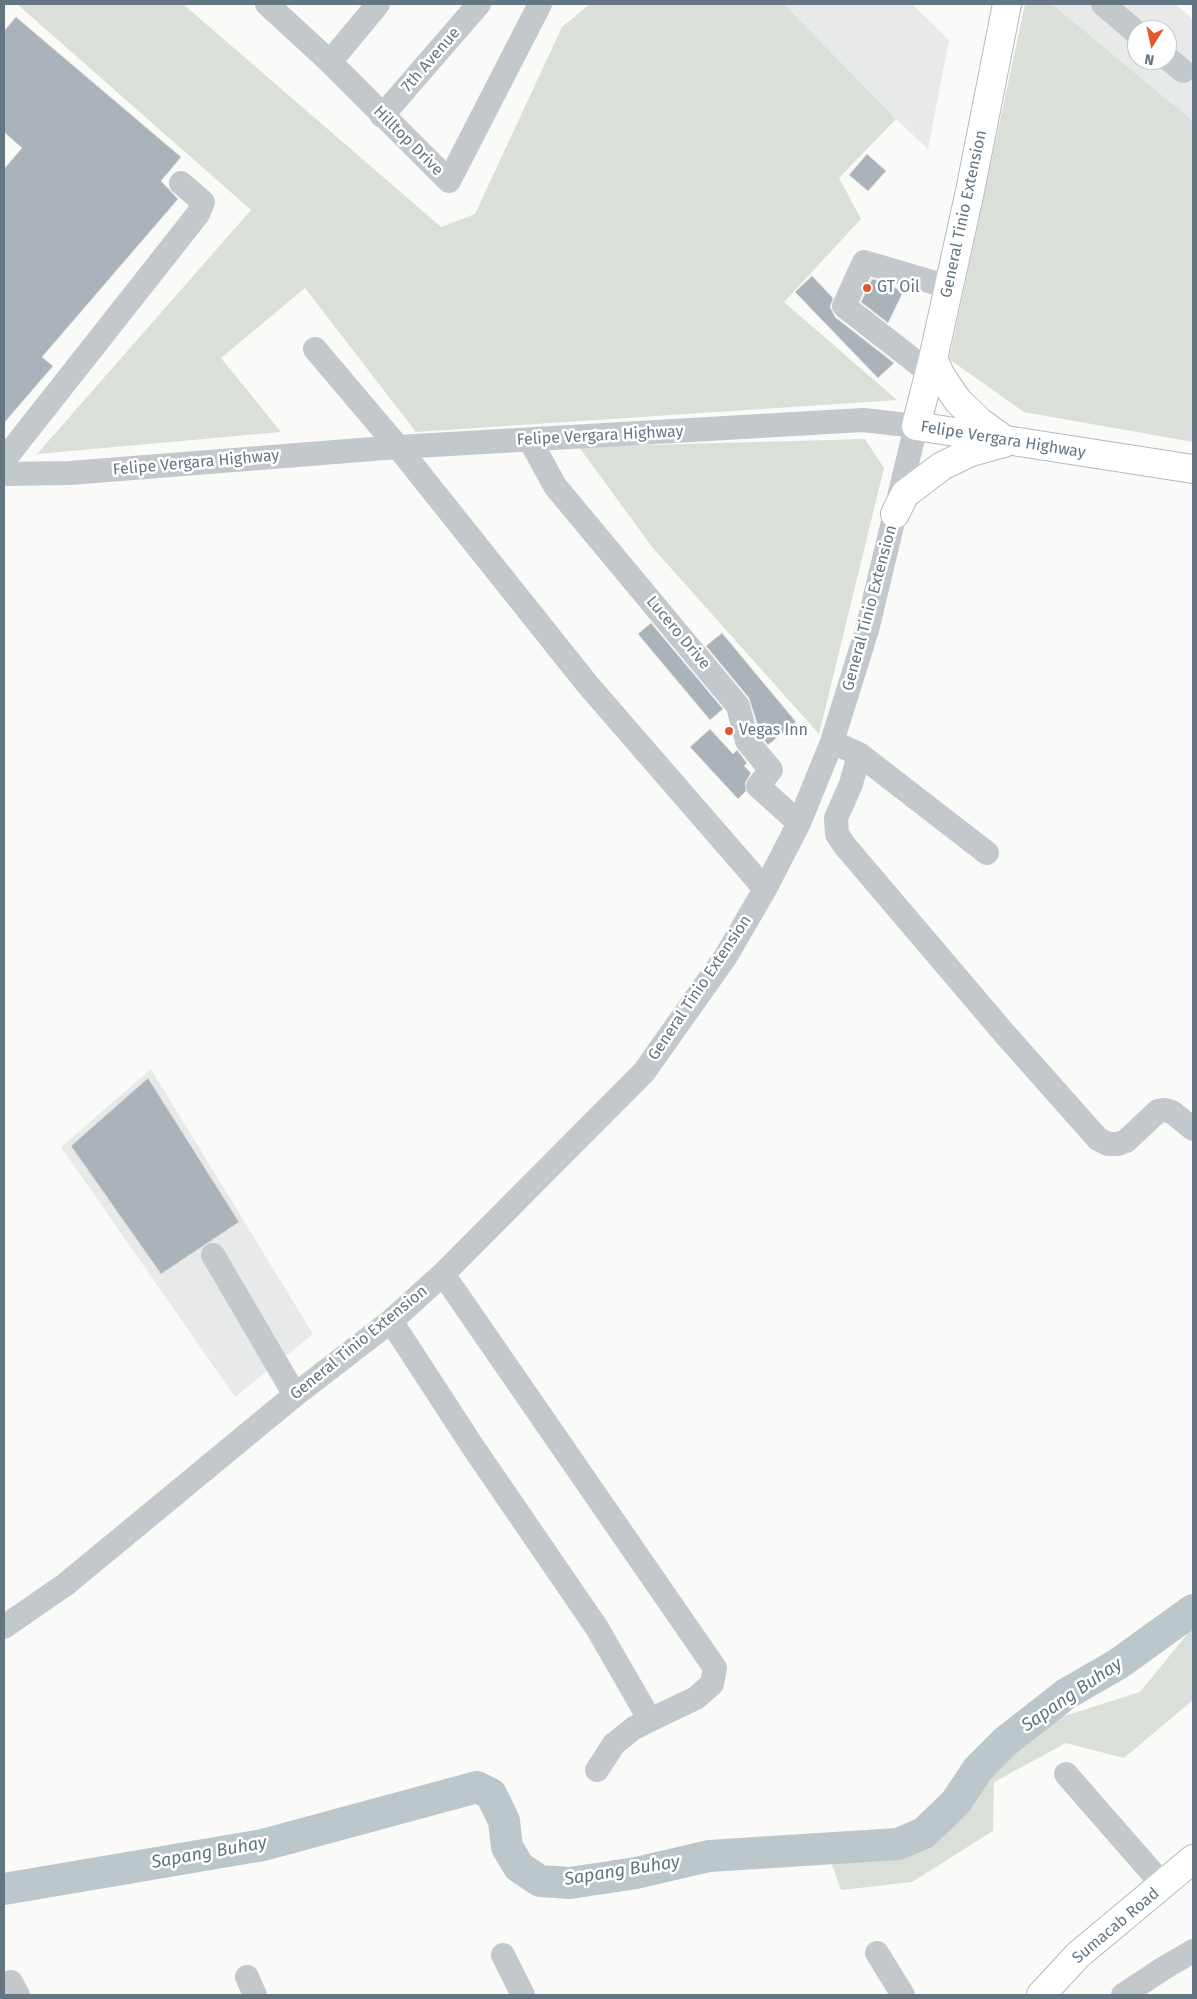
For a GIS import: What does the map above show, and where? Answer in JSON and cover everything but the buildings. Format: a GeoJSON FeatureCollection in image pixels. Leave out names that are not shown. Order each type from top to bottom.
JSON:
{"type":"FeatureCollection","features":[{"type":"Feature","properties":{"kind":"main road","name":"General Tinio Extension"},"geometry":{"type":"LineString","coordinates":[[916,426],[932,366],[1007,4]]}},
{"type":"Feature","properties":{"kind":"main road"},"geometry":{"type":"LineString","coordinates":[[932,366],[958,401],[980,422],[1008,442]]}},
{"type":"Feature","properties":{"kind":"main road","name":"Felipe Vergara Highway"},"geometry":{"type":"LineString","coordinates":[[916,426],[1008,442],[1193,469]]}},
{"type":"Feature","properties":{"kind":"main road"},"geometry":{"type":"LineString","coordinates":[[895,514],[905,494],[942,466],[971,452],[1008,442]]}},
{"type":"Feature","properties":{"kind":"main road","name":"Sumacab Road"},"geometry":{"type":"LineString","coordinates":[[1041,1995],[1078,1955],[1193,1859]]}},
{"type":"Feature","properties":{"kind":"street","name":"Hilltop Drive"},"geometry":{"type":"LineString","coordinates":[[267,4],[330,62],[449,181],[535,6]]}},
{"type":"Feature","properties":{"kind":"street"},"geometry":{"type":"LineString","coordinates":[[330,62],[378,4]]}},
{"type":"Feature","properties":{"kind":"street","name":"7th Avenue"},"geometry":{"type":"LineString","coordinates":[[382,116],[479,4]]}},
{"type":"Feature","properties":{"kind":"street"},"geometry":{"type":"LineString","coordinates":[[1102,4],[1127,25]]}},
{"type":"Feature","properties":{"kind":"street"},"geometry":{"type":"LineString","coordinates":[[4,460],[198,214],[203,202],[181,182]]}},
{"type":"Feature","properties":{"kind":"street"},"geometry":{"type":"LineString","coordinates":[[932,366],[844,306],[864,262],[949,287]]}},
{"type":"Feature","properties":{"kind":"street"},"geometry":{"type":"LineString","coordinates":[[316,349],[398,447],[588,685],[765,889]]}},
{"type":"Feature","properties":{"kind":"street","name":"Felipe Vergara Highway"},"geometry":{"type":"LineString","coordinates":[[4,474],[70,473],[398,447],[863,420],[916,426]]}},
{"type":"Feature","properties":{"kind":"street","name":"General Tinio Extension"},"geometry":{"type":"LineString","coordinates":[[4,1627],[66,1584],[295,1395],[391,1321],[443,1274],[644,1072],[726,956],[765,889],[799,823],[832,742],[867,630],[916,426]]}},
{"type":"Feature","properties":{"kind":"street","name":"Lucero Drive"},"geometry":{"type":"LineString","coordinates":[[530,440],[555,486],[738,706],[747,741],[771,770],[758,786],[799,823]]}},
{"type":"Feature","properties":{"kind":"street"},"geometry":{"type":"LineString","coordinates":[[832,742],[859,754],[988,853]]}},
{"type":"Feature","properties":{"kind":"street"},"geometry":{"type":"LineString","coordinates":[[859,754],[851,784],[836,818],[838,834],[845,846],[1004,1033],[1098,1139],[1108,1144],[1118,1144],[1126,1141],[1158,1111],[1172,1112],[1193,1129]]}},
{"type":"Feature","properties":{"kind":"street"},"geometry":{"type":"LineString","coordinates":[[213,1255],[295,1395]]}},
{"type":"Feature","properties":{"kind":"street"},"geometry":{"type":"LineString","coordinates":[[443,1274],[715,1668],[712,1684],[696,1698],[634,1728],[614,1744],[597,1770]]}},
{"type":"Feature","properties":{"kind":"street"},"geometry":{"type":"LineString","coordinates":[[391,1321],[473,1447],[597,1628],[650,1720]]}},
{"type":"Feature","properties":{"kind":"street"},"geometry":{"type":"LineString","coordinates":[[1066,1774],[1163,1885]]}},
{"type":"Feature","properties":{"kind":"street"},"geometry":{"type":"LineString","coordinates":[[1123,1995],[1193,1951]]}},
{"type":"Feature","properties":{"kind":"street"},"geometry":{"type":"LineString","coordinates":[[877,1953],[903,1995]]}},
{"type":"Feature","properties":{"kind":"street"},"geometry":{"type":"LineString","coordinates":[[503,1955],[523,1995]]}},
{"type":"Feature","properties":{"kind":"shaded area"},"geometry":{"type":"Polygon","coordinates":[[[17,4],[183,4],[441,227],[475,214],[562,27],[590,4],[784,4],[896,119],[839,178],[861,219],[784,302],[897,400],[416,432],[305,288],[221,358],[281,432],[37,454],[251,210],[17,4]]]}},
{"type":"Feature","properties":{"kind":"shaded area"},"geometry":{"type":"Polygon","coordinates":[[[784,4],[912,4],[949,40],[928,149],[896,119],[784,4]]]}},
{"type":"Feature","properties":{"kind":"shaded area"},"geometry":{"type":"Polygon","coordinates":[[[1025,4],[1052,4],[1127,66],[1127,70],[1132,70],[1193,121],[1193,442],[1024,412],[949,359],[1025,4]]]}},
{"type":"Feature","properties":{"kind":"shaded area"},"geometry":{"type":"Polygon","coordinates":[[[1052,4],[1175,4],[1193,19],[1193,121],[1132,70],[1177,70],[1177,20],[1127,20],[1127,66],[1052,4]]]}},
{"type":"Feature","properties":{"kind":"shaded area"},"geometry":{"type":"Polygon","coordinates":[[[865,439],[884,468],[819,734],[652,547],[579,447],[865,439]]]}},
{"type":"Feature","properties":{"kind":"shaded area"},"geometry":{"type":"Polygon","coordinates":[[[151,1069],[313,1334],[235,1397],[61,1147],[151,1069]]]}},
{"type":"Feature","properties":{"kind":"shaded area"},"geometry":{"type":"Polygon","coordinates":[[[1193,1627],[1193,1700],[1124,1758],[1066,1743],[994,1782],[993,1831],[912,1882],[841,1890],[830,1859],[918,1851],[978,1783],[1033,1726],[1140,1692],[1193,1627]]]}},
{"type":"Feature","properties":{"kind":"waterway","name":"Sapang Buhay"},"geometry":{"type":"LineString","coordinates":[[4,1889],[263,1845],[477,1787],[491,1794],[504,1821],[507,1847],[519,1867],[540,1881],[570,1883],[636,1873],[709,1856],[898,1844],[924,1833],[956,1802],[978,1769],[1006,1741],[1066,1694],[1118,1664],[1193,1610]]}},
{"type":"Feature","properties":{"kind":"place","name":"GT Oil"},"geometry":{"type":"Point","coordinates":[867,288]}},
{"type":"Feature","properties":{"kind":"place","name":"Vegas Inn"},"geometry":{"type":"Point","coordinates":[729,731]}}]}
